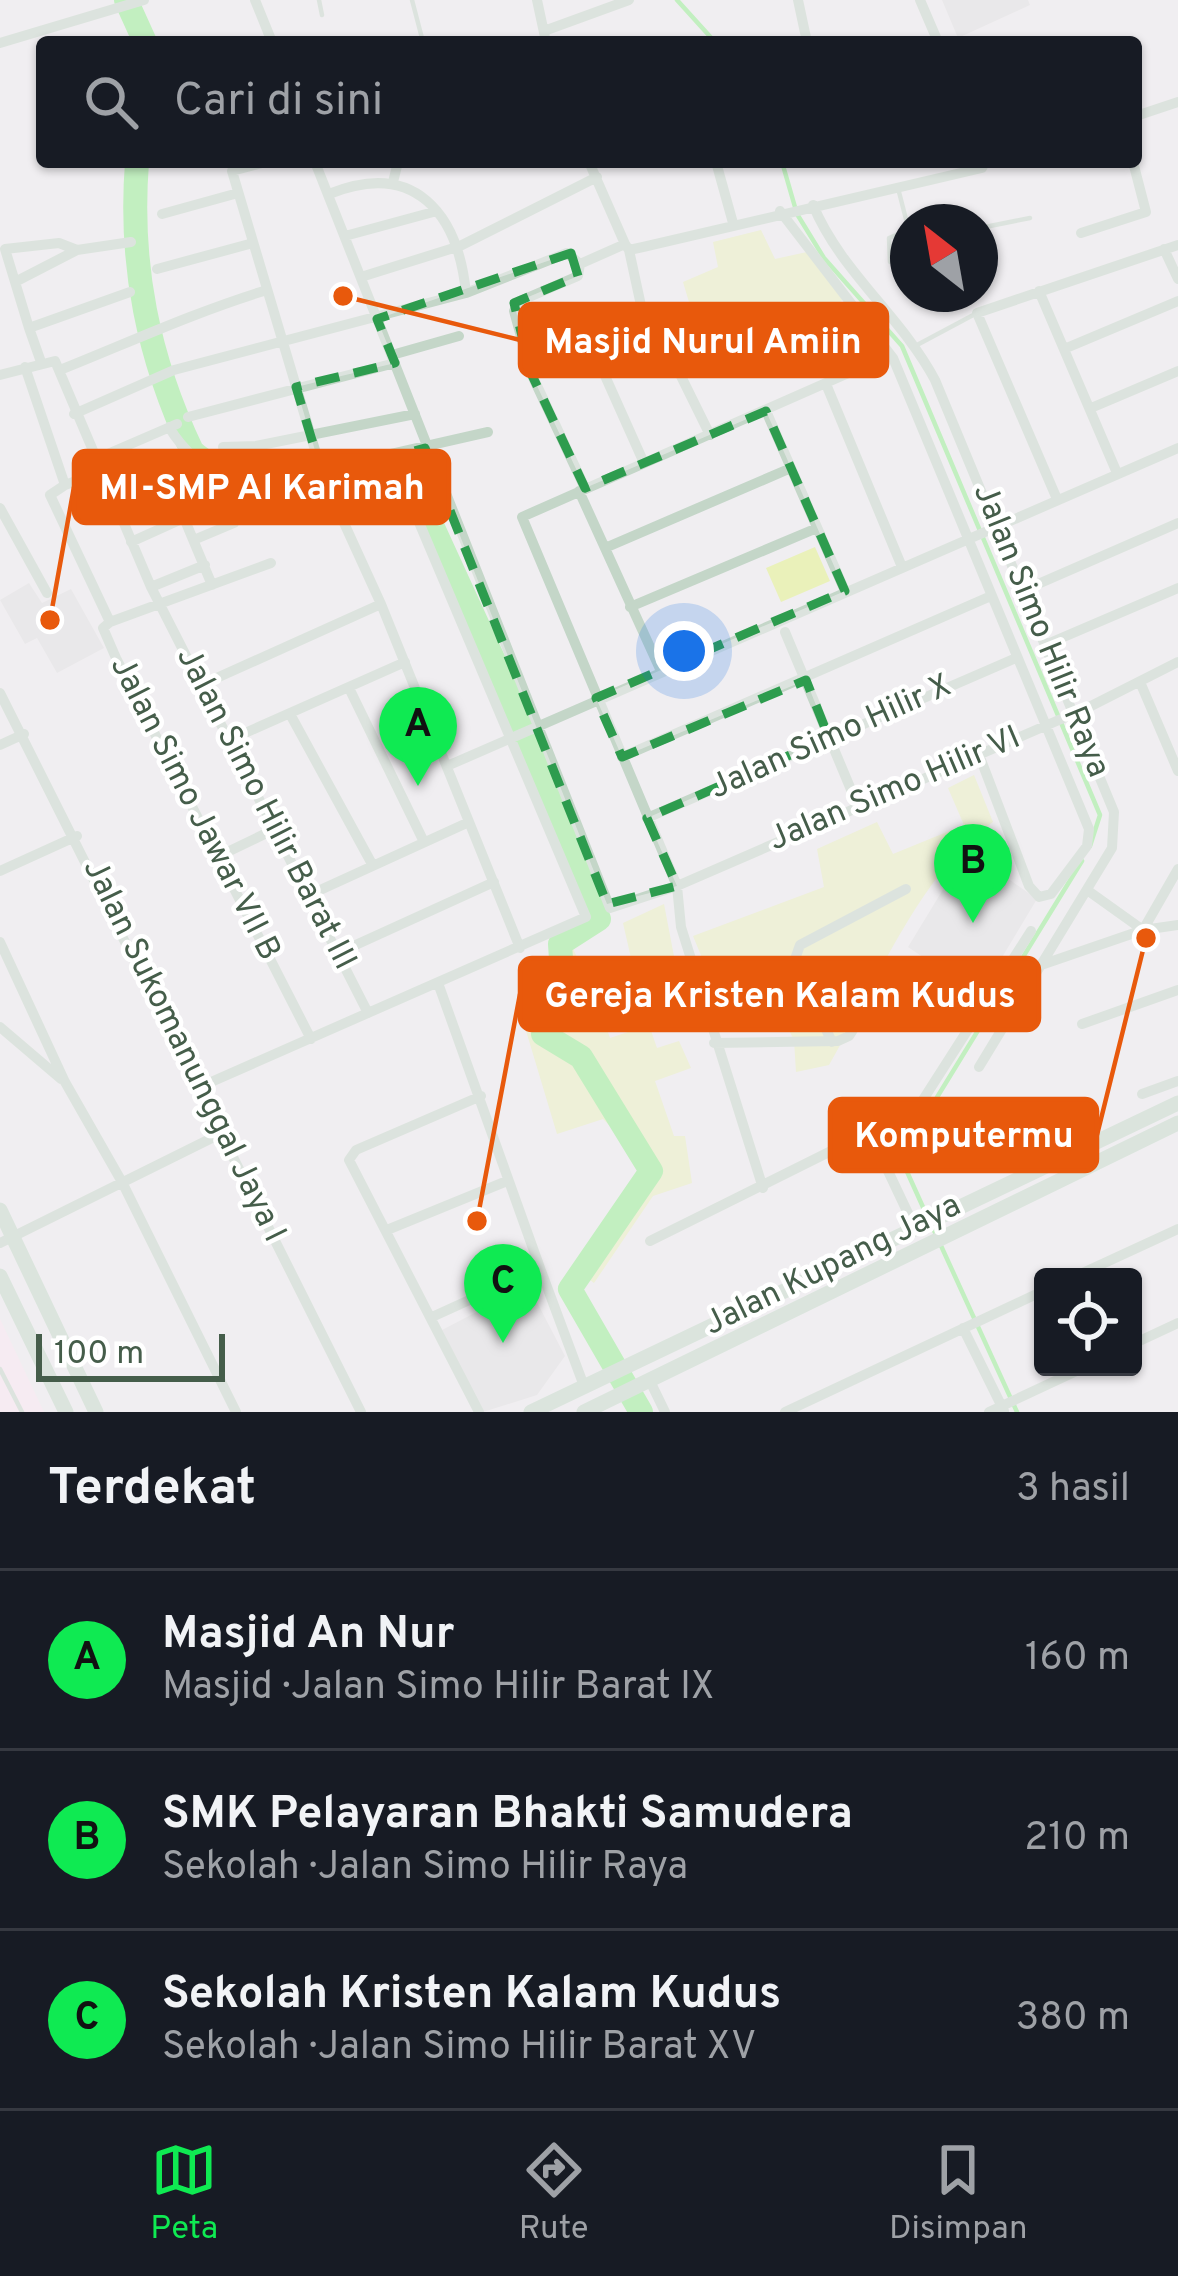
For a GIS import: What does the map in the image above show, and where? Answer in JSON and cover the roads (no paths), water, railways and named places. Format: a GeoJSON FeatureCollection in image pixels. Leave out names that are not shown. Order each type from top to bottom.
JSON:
{"type":"FeatureCollection","features":[{"type":"Feature","properties":{"kind":"main road","name":"Jalan Kupang Jaya"},"geometry":{"type":"LineString","coordinates":[[531,1412],[1178,1103]]}},
{"type":"Feature","properties":{"kind":"main road","name":"Jalan Kupang Jaya"},"geometry":{"type":"LineString","coordinates":[[584,1412],[1178,1123]]}},
{"type":"Feature","properties":{"kind":"main road"},"geometry":{"type":"LineString","coordinates":[[1064,1154],[1074,1172]]}},
{"type":"Feature","properties":{"kind":"main road"},"geometry":{"type":"LineString","coordinates":[[0,1210],[6,1240],[96,1412]]}},
{"type":"Feature","properties":{"kind":"main road"},"geometry":{"type":"LineString","coordinates":[[0,1276],[66,1412]]}},
{"type":"Feature","properties":{"kind":"main road"},"geometry":{"type":"LineString","coordinates":[[687,1337],[697,1356]]}},
{"type":"Feature","properties":{"kind":"street"},"geometry":{"type":"LineString","coordinates":[[255,0],[270,36]]}},
{"type":"Feature","properties":{"kind":"street"},"geometry":{"type":"LineString","coordinates":[[537,0],[545,36]]}},
{"type":"Feature","properties":{"kind":"street"},"geometry":{"type":"LineString","coordinates":[[547,36],[628,0]]}},
{"type":"Feature","properties":{"kind":"street"},"geometry":{"type":"LineString","coordinates":[[798,0],[806,36]]}},
{"type":"Feature","properties":{"kind":"street"},"geometry":{"type":"LineString","coordinates":[[920,0],[935,36]]}},
{"type":"Feature","properties":{"kind":"street"},"geometry":{"type":"LineString","coordinates":[[0,43],[135,3]]}},
{"type":"Feature","properties":{"kind":"street"},"geometry":{"type":"LineString","coordinates":[[1142,114],[1178,102]]}},
{"type":"Feature","properties":{"kind":"street"},"geometry":{"type":"LineString","coordinates":[[241,168],[233,170],[238,193],[323,477],[381,604],[520,948]]}},
{"type":"Feature","properties":{"kind":"street"},"geometry":{"type":"LineString","coordinates":[[318,168],[532,728]]}},
{"type":"Feature","properties":{"kind":"street"},"geometry":{"type":"LineString","coordinates":[[393,182],[396,168]]}},
{"type":"Feature","properties":{"kind":"street"},"geometry":{"type":"LineString","coordinates":[[592,168],[627,247],[642,310]]}},
{"type":"Feature","properties":{"kind":"street"},"geometry":{"type":"LineString","coordinates":[[718,168],[733,223]]}},
{"type":"Feature","properties":{"kind":"street"},"geometry":{"type":"LineString","coordinates":[[580,265],[627,247],[982,168]]}},
{"type":"Feature","properties":{"kind":"street"},"geometry":{"type":"LineString","coordinates":[[1082,233],[1146,212],[1134,168]]}},
{"type":"Feature","properties":{"kind":"street"},"geometry":{"type":"LineString","coordinates":[[362,277],[460,246],[597,177]]}},
{"type":"Feature","properties":{"kind":"street"},"geometry":{"type":"LineString","coordinates":[[329,194],[393,182],[437,211],[460,246],[466,293]]}},
{"type":"Feature","properties":{"kind":"street"},"geometry":{"type":"LineString","coordinates":[[162,214],[238,193]]}},
{"type":"Feature","properties":{"kind":"street","name":"Jalan Simo Hilir Raya"},"geometry":{"type":"LineString","coordinates":[[809,206],[828,241],[916,345],[983,531],[992,596],[1049,723],[1090,839],[1057,889],[1045,897],[1029,886],[977,752]]}},
{"type":"Feature","properties":{"kind":"street","name":"Jalan Simo Hilir Raya"},"geometry":{"type":"LineString","coordinates":[[783,210],[893,358],[983,531],[1022,591],[1114,812],[1116,832],[1088,890],[979,1067]]}},
{"type":"Feature","properties":{"kind":"street"},"geometry":{"type":"LineString","coordinates":[[345,236],[437,211]]}},
{"type":"Feature","properties":{"kind":"street"},"geometry":{"type":"LineString","coordinates":[[15,282],[77,250],[130,242]]}},
{"type":"Feature","properties":{"kind":"street"},"geometry":{"type":"LineString","coordinates":[[41,362],[5,249],[52,243],[77,250]]}},
{"type":"Feature","properties":{"kind":"street"},"geometry":{"type":"LineString","coordinates":[[157,269],[254,244]]}},
{"type":"Feature","properties":{"kind":"street"},"geometry":{"type":"LineString","coordinates":[[1057,499],[977,313],[1178,245]]}},
{"type":"Feature","properties":{"kind":"street"},"geometry":{"type":"LineString","coordinates":[[1164,249],[1178,279]]}},
{"type":"Feature","properties":{"kind":"street"},"geometry":{"type":"LineString","coordinates":[[74,414],[174,370],[466,293],[567,253],[580,265]]}},
{"type":"Feature","properties":{"kind":"street"},"geometry":{"type":"LineString","coordinates":[[580,265],[578,276],[520,301],[514,311],[531,373],[660,668]]}},
{"type":"Feature","properties":{"kind":"street"},"geometry":{"type":"LineString","coordinates":[[60,370],[151,334],[173,319],[267,290]]}},
{"type":"Feature","properties":{"kind":"street"},"geometry":{"type":"LineString","coordinates":[[1039,291],[1118,473]]}},
{"type":"Feature","properties":{"kind":"street"},"geometry":{"type":"LineString","coordinates":[[29,328],[130,292]]}},
{"type":"Feature","properties":{"kind":"street"},"geometry":{"type":"LineString","coordinates":[[1064,349],[1178,301]]}},
{"type":"Feature","properties":{"kind":"street"},"geometry":{"type":"LineString","coordinates":[[576,311],[644,463]]}},
{"type":"Feature","properties":{"kind":"street"},"geometry":{"type":"LineString","coordinates":[[95,459],[178,422],[459,336]]}},
{"type":"Feature","properties":{"kind":"street"},"geometry":{"type":"LineString","coordinates":[[0,376],[53,360],[161,604]]}},
{"type":"Feature","properties":{"kind":"street"},"geometry":{"type":"LineString","coordinates":[[676,366],[710,435]]}},
{"type":"Feature","properties":{"kind":"street"},"geometry":{"type":"LineString","coordinates":[[25,367],[65,485]]}},
{"type":"Feature","properties":{"kind":"street"},"geometry":{"type":"LineString","coordinates":[[763,1188],[714,1043],[681,927],[677,886],[522,517],[853,371]]}},
{"type":"Feature","properties":{"kind":"street"},"geometry":{"type":"LineString","coordinates":[[1090,408],[1178,371]]}},
{"type":"Feature","properties":{"kind":"street"},"geometry":{"type":"LineString","coordinates":[[826,384],[902,567]]}},
{"type":"Feature","properties":{"kind":"street"},"geometry":{"type":"LineString","coordinates":[[766,411],[845,591]]}},
{"type":"Feature","properties":{"kind":"street"},"geometry":{"type":"LineString","coordinates":[[223,447],[415,414]]}},
{"type":"Feature","properties":{"kind":"street"},"geometry":{"type":"LineString","coordinates":[[178,422],[190,460],[252,490],[335,503]]}},
{"type":"Feature","properties":{"kind":"street"},"geometry":{"type":"LineString","coordinates":[[323,477],[488,432]]}},
{"type":"Feature","properties":{"kind":"street"},"geometry":{"type":"LineString","coordinates":[[447,766],[660,668],[1178,448]]}},
{"type":"Feature","properties":{"kind":"street"},"geometry":{"type":"LineString","coordinates":[[605,548],[791,468]]}},
{"type":"Feature","properties":{"kind":"street"},"geometry":{"type":"LineString","coordinates":[[101,472],[50,494],[110,622]]}},
{"type":"Feature","properties":{"kind":"street"},"geometry":{"type":"LineString","coordinates":[[114,502],[175,473]]}},
{"type":"Feature","properties":{"kind":"street"},"geometry":{"type":"LineString","coordinates":[[0,508],[47,593]]}},
{"type":"Feature","properties":{"kind":"street"},"geometry":{"type":"LineString","coordinates":[[131,542],[184,518],[212,585]]}},
{"type":"Feature","properties":{"kind":"street"},"geometry":{"type":"LineString","coordinates":[[202,1086],[583,921],[585,906],[418,520]]}},
{"type":"Feature","properties":{"kind":"street"},"geometry":{"type":"LineString","coordinates":[[1022,591],[1178,523]]}},
{"type":"Feature","properties":{"kind":"street"},"geometry":{"type":"LineString","coordinates":[[196,539],[234,524]]}},
{"type":"Feature","properties":{"kind":"street"},"geometry":{"type":"LineString","coordinates":[[631,607],[817,528]]}},
{"type":"Feature","properties":{"kind":"street","name":"Jalan Simo Jawar VII B"},"geometry":{"type":"LineString","coordinates":[[271,563],[110,622],[103,630],[311,1039]]}},
{"type":"Feature","properties":{"kind":"street"},"geometry":{"type":"LineString","coordinates":[[152,587],[205,565]]}},
{"type":"Feature","properties":{"kind":"street"},"geometry":{"type":"LineString","coordinates":[[1045,645],[1178,588]]}},
{"type":"Feature","properties":{"kind":"street"},"geometry":{"type":"LineString","coordinates":[[622,757],[992,596]]}},
{"type":"Feature","properties":{"kind":"street","name":"Jalan Simo Hilir Barat III"},"geometry":{"type":"LineString","coordinates":[[161,604],[368,1013]]}},
{"type":"Feature","properties":{"kind":"street"},"geometry":{"type":"LineString","coordinates":[[202,685],[381,604]]}},
{"type":"Feature","properties":{"kind":"street"},"geometry":{"type":"LineString","coordinates":[[785,632],[856,804]]}},
{"type":"Feature","properties":{"kind":"street","name":"Jalan Simo Hilir X"},"geometry":{"type":"LineString","coordinates":[[647,818],[1016,658]]}},
{"type":"Feature","properties":{"kind":"street"},"geometry":{"type":"LineString","coordinates":[[227,741],[405,662]]}},
{"type":"Feature","properties":{"kind":"street","name":"Jalan Simo Hilir VI"},"geometry":{"type":"LineString","coordinates":[[532,728],[610,908],[677,886],[1178,662]]}},
{"type":"Feature","properties":{"kind":"street"},"geometry":{"type":"LineString","coordinates":[[1140,682],[1178,771]]}},
{"type":"Feature","properties":{"kind":"street"},"geometry":{"type":"LineString","coordinates":[[349,688],[424,842]]}},
{"type":"Feature","properties":{"kind":"street","name":"Jalan Sukomanunggal Jaya I"},"geometry":{"type":"LineString","coordinates":[[0,693],[77,836],[361,1412]]}},
{"type":"Feature","properties":{"kind":"street"},"geometry":{"type":"LineString","coordinates":[[290,714],[372,864]]}},
{"type":"Feature","properties":{"kind":"street"},"geometry":{"type":"LineString","coordinates":[[0,745],[24,734]]}},
{"type":"Feature","properties":{"kind":"street"},"geometry":{"type":"LineString","coordinates":[[307,896],[469,822]]}},
{"type":"Feature","properties":{"kind":"street"},"geometry":{"type":"LineString","coordinates":[[217,857],[273,830]]}},
{"type":"Feature","properties":{"kind":"street"},"geometry":{"type":"LineString","coordinates":[[0,871],[77,836]]}},
{"type":"Feature","properties":{"kind":"street"},"geometry":{"type":"LineString","coordinates":[[1143,930],[1178,869]]}},
{"type":"Feature","properties":{"kind":"street"},"geometry":{"type":"LineString","coordinates":[[338,953],[494,882]]}},
{"type":"Feature","properties":{"kind":"street"},"geometry":{"type":"LineString","coordinates":[[832,1042],[795,953],[800,945],[907,889]]}},
{"type":"Feature","properties":{"kind":"street"},"geometry":{"type":"LineString","coordinates":[[1088,890],[1143,930]]}},
{"type":"Feature","properties":{"kind":"street"},"geometry":{"type":"LineString","coordinates":[[1041,965],[1143,930],[1178,925]]}},
{"type":"Feature","properties":{"kind":"street"},"geometry":{"type":"LineString","coordinates":[[919,1226],[888,1171],[887,1156],[1031,931]]}},
{"type":"Feature","properties":{"kind":"street"},"geometry":{"type":"LineString","coordinates":[[0,941],[65,1082],[122,1182],[236,1412]]}},
{"type":"Feature","properties":{"kind":"street"},"geometry":{"type":"LineString","coordinates":[[438,983],[584,1386]]}},
{"type":"Feature","properties":{"kind":"street"},"geometry":{"type":"LineString","coordinates":[[714,1043],[832,1042],[849,1036],[884,984]]}},
{"type":"Feature","properties":{"kind":"street"},"geometry":{"type":"LineString","coordinates":[[1082,1024],[1178,990]]}},
{"type":"Feature","properties":{"kind":"street"},"geometry":{"type":"LineString","coordinates":[[0,1027],[65,1082]]}},
{"type":"Feature","properties":{"kind":"street"},"geometry":{"type":"LineString","coordinates":[[1142,1094],[1178,1081]]}},
{"type":"Feature","properties":{"kind":"street"},"geometry":{"type":"LineString","coordinates":[[479,1412],[351,1154],[482,1096]]}},
{"type":"Feature","properties":{"kind":"street"},"geometry":{"type":"LineString","coordinates":[[6,1240],[222,1133]]}},
{"type":"Feature","properties":{"kind":"street"},"geometry":{"type":"LineString","coordinates":[[650,1241],[840,1149],[887,1156]]}},
{"type":"Feature","properties":{"kind":"street"},"geometry":{"type":"LineString","coordinates":[[387,1230],[508,1181]]}},
{"type":"Feature","properties":{"kind":"street"},"geometry":{"type":"LineString","coordinates":[[1094,1268],[1178,1229]]}},
{"type":"Feature","properties":{"kind":"street"},"geometry":{"type":"LineString","coordinates":[[432,1317],[540,1268]]}},
{"type":"Feature","properties":{"kind":"street"},"geometry":{"type":"LineString","coordinates":[[785,1412],[1034,1296]]}},
{"type":"Feature","properties":{"kind":"street"},"geometry":{"type":"LineString","coordinates":[[1142,1340],[1178,1323]]}},
{"type":"Feature","properties":{"kind":"street"},"geometry":{"type":"LineString","coordinates":[[967,1326],[1004,1407]]}},
{"type":"Feature","properties":{"kind":"street"},"geometry":{"type":"LineString","coordinates":[[989,1412],[1066,1376]]}},
{"type":"Feature","properties":{"kind":"street"},"geometry":{"type":"LineString","coordinates":[[640,1384],[665,1412]]}},
{"type":"Feature","properties":{"kind":"lane"},"geometry":{"type":"LineString","coordinates":[[319,0],[322,15]]}},
{"type":"Feature","properties":{"kind":"lane"},"geometry":{"type":"LineString","coordinates":[[412,0],[421,36]]}},
{"type":"Feature","properties":{"kind":"lane"},"geometry":{"type":"LineString","coordinates":[[898,188],[902,204]]}},
{"type":"Feature","properties":{"kind":"lane"},"geometry":{"type":"LineString","coordinates":[[998,224],[1030,218]]}},
{"type":"Feature","properties":{"kind":"lane"},"geometry":{"type":"LineString","coordinates":[[890,237],[890,262]]}},
{"type":"Feature","properties":{"kind":"lane"},"geometry":{"type":"LineString","coordinates":[[916,345],[977,313]]}},
{"type":"Feature","properties":{"kind":"lane"},"geometry":{"type":"LineString","coordinates":[[0,1369],[22,1412]]}},
{"type":"Feature","properties":{"kind":"waterway"},"geometry":{"type":"LineString","coordinates":[[126,0],[142,36]]}},
{"type":"Feature","properties":{"kind":"waterway"},"geometry":{"type":"LineString","coordinates":[[677,0],[710,36]]}},
{"type":"Feature","properties":{"kind":"waterway"},"geometry":{"type":"LineString","coordinates":[[137,168],[136,238],[145,310],[164,381],[192,451],[212,465],[270,486],[425,510],[502,678],[599,919],[560,944],[564,1004],[543,1034],[581,1057],[651,1171],[570,1289],[641,1412]]}},
{"type":"Feature","properties":{"kind":"waterway"},"geometry":{"type":"LineString","coordinates":[[784,168],[797,214],[824,258],[902,346],[1100,815],[1090,846]]}},
{"type":"Feature","properties":{"kind":"waterway"},"geometry":{"type":"LineString","coordinates":[[927,1216],[904,1165],[920,1125],[1082,861]]}},
{"type":"Feature","properties":{"kind":"waterway"},"geometry":{"type":"LineString","coordinates":[[932,1226],[1017,1412]]}},
{"type":"Feature","properties":{"kind":"place","name":"Masjid Nurul Amiin"},"geometry":{"type":"Point","coordinates":[343,296]}},
{"type":"Feature","properties":{"kind":"place","name":"MI-SMP Al Karimah"},"geometry":{"type":"Point","coordinates":[50,620]}},
{"type":"Feature","properties":{"kind":"place","name":"Masjid An Nur"},"geometry":{"type":"Point","coordinates":[418,786]}},
{"type":"Feature","properties":{"kind":"place","name":"SMK Pelayaran Bhakti Samudera"},"geometry":{"type":"Point","coordinates":[973,923]}},
{"type":"Feature","properties":{"kind":"place","name":"Komputermu"},"geometry":{"type":"Point","coordinates":[1146,938]}},
{"type":"Feature","properties":{"kind":"place","name":"Gereja Kristen Kalam Kudus"},"geometry":{"type":"Point","coordinates":[477,1221]}},
{"type":"Feature","properties":{"kind":"place","name":"Sekolah Kristen Kalam Kudus"},"geometry":{"type":"Point","coordinates":[503,1343]}}]}
